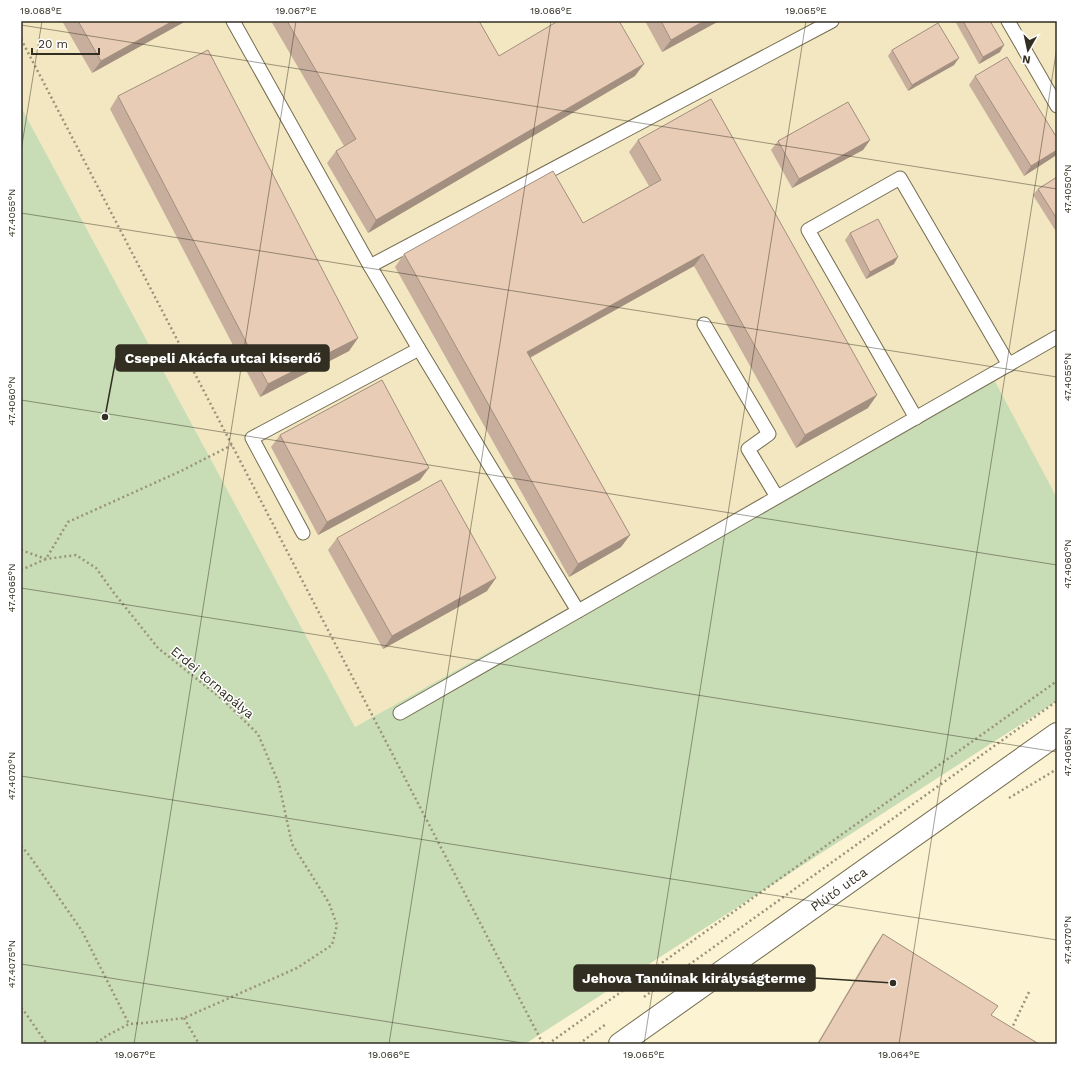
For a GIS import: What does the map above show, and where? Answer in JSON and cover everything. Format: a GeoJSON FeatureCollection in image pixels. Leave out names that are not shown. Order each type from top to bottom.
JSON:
{"type":"FeatureCollection","features":[{"type":"Feature","properties":{"kind":"street","name":"Plútó utca"},"geometry":{"type":"LineString","coordinates":[[620,1044],[1057,734]]}},
{"type":"Feature","properties":{"kind":"lane"},"geometry":{"type":"LineString","coordinates":[[233,21],[370,266],[578,611]]}},
{"type":"Feature","properties":{"kind":"lane"},"geometry":{"type":"LineString","coordinates":[[370,266],[832,21]]}},
{"type":"Feature","properties":{"kind":"lane"},"geometry":{"type":"LineString","coordinates":[[1008,21],[1057,106]]}},
{"type":"Feature","properties":{"kind":"lane"},"geometry":{"type":"LineString","coordinates":[[916,418],[808,230],[900,178],[1009,365]]}},
{"type":"Feature","properties":{"kind":"lane"},"geometry":{"type":"LineString","coordinates":[[704,324],[769,434],[748,449],[777,497]]}},
{"type":"Feature","properties":{"kind":"lane"},"geometry":{"type":"LineString","coordinates":[[400,713],[1057,337]]}},
{"type":"Feature","properties":{"kind":"lane"},"geometry":{"type":"LineString","coordinates":[[303,533],[252,438],[419,349]]}},
{"type":"Feature","properties":{"kind":"path"},"geometry":{"type":"LineString","coordinates":[[21,39],[543,1044]]}},
{"type":"Feature","properties":{"kind":"path"},"geometry":{"type":"LineString","coordinates":[[21,570],[46,559],[68,522],[181,471],[232,445]]}},
{"type":"Feature","properties":{"kind":"path","name":"Erdei tornapálya"},"geometry":{"type":"LineString","coordinates":[[21,550],[46,559],[76,555],[96,568],[158,648],[222,699],[258,734],[279,784],[292,844],[329,904],[337,925],[332,945],[297,968],[184,1018],[129,1024],[95,1044]]}},
{"type":"Feature","properties":{"kind":"path"},"geometry":{"type":"LineString","coordinates":[[548,1044],[1057,681]]}},
{"type":"Feature","properties":{"kind":"path"},"geometry":{"type":"LineString","coordinates":[[643,998],[1057,701]]}},
{"type":"Feature","properties":{"kind":"path"},"geometry":{"type":"LineString","coordinates":[[21,846],[29,855],[82,931],[129,1024]]}},
{"type":"Feature","properties":{"kind":"path"},"geometry":{"type":"LineString","coordinates":[[1009,1034],[1029,992]]}},
{"type":"Feature","properties":{"kind":"path"},"geometry":{"type":"LineString","coordinates":[[21,1008],[47,1044]]}},
{"type":"Feature","properties":{"kind":"path"},"geometry":{"type":"LineString","coordinates":[[184,1018],[199,1044]]}},
{"type":"Feature","properties":{"kind":"path"},"geometry":{"type":"LineString","coordinates":[[579,1044],[611,1021]]}},
{"type":"Feature","properties":{"kind":"shaded area"},"geometry":{"type":"Polygon","coordinates":[[[21,21],[1057,21],[1057,498],[989,373],[355,727],[21,107],[21,21]]]}},
{"type":"Feature","properties":{"kind":"green space"},"geometry":{"type":"Polygon","coordinates":[[[21,107],[355,727],[990,372],[1057,498],[1057,701],[525,1044],[21,1044],[21,107]]]}},
{"type":"Feature","properties":{"kind":"building"},"geometry":{"type":"Polygon","coordinates":[[[78,21],[173,21],[101,61],[78,21]]]}},
{"type":"Feature","properties":{"kind":"building"},"geometry":{"type":"Polygon","coordinates":[[[287,21],[479,21],[499,56],[558,21],[619,21],[644,64],[376,220],[336,151],[356,139],[287,21]]]}},
{"type":"Feature","properties":{"kind":"building"},"geometry":{"type":"Polygon","coordinates":[[[661,21],[704,21],[671,40],[661,21]]]}},
{"type":"Feature","properties":{"kind":"building"},"geometry":{"type":"Polygon","coordinates":[[[963,21],[990,21],[1004,45],[983,57],[963,21]]]}},
{"type":"Feature","properties":{"kind":"building"},"geometry":{"type":"Polygon","coordinates":[[[938,23],[959,58],[912,85],[892,50],[938,23]]]}},
{"type":"Feature","properties":{"kind":"building"},"geometry":{"type":"Polygon","coordinates":[[[208,50],[358,338],[268,384],[118,96],[208,50]]]}},
{"type":"Feature","properties":{"kind":"building"},"geometry":{"type":"Polygon","coordinates":[[[1007,57],[1057,138],[1057,150],[1031,166],[975,76],[1007,57]]]}},
{"type":"Feature","properties":{"kind":"building"},"geometry":{"type":"Polygon","coordinates":[[[711,99],[877,395],[805,435],[703,254],[527,352],[630,535],[578,564],[404,254],[553,171],[583,223],[661,180],[638,140],[711,99]]]}},
{"type":"Feature","properties":{"kind":"building"},"geometry":{"type":"Polygon","coordinates":[[[848,102],[870,140],[799,179],[778,141],[848,102]]]}},
{"type":"Feature","properties":{"kind":"building"},"geometry":{"type":"Polygon","coordinates":[[[1057,177],[1057,219],[1038,189],[1057,177]]]}},
{"type":"Feature","properties":{"kind":"building"},"geometry":{"type":"Polygon","coordinates":[[[878,219],[898,257],[870,272],[850,233],[878,219]]]}},
{"type":"Feature","properties":{"kind":"building"},"geometry":{"type":"Polygon","coordinates":[[[382,380],[429,468],[327,522],[280,435],[382,380]]]}},
{"type":"Feature","properties":{"kind":"building"},"geometry":{"type":"Polygon","coordinates":[[[441,480],[496,578],[392,636],[337,538],[441,480]]]}},
{"type":"Feature","properties":{"kind":"building"},"geometry":{"type":"Polygon","coordinates":[[[883,934],[998,1006],[991,1015],[1039,1044],[818,1044],[883,934]]]}},
{"type":"Feature","properties":{"kind":"place","name":"Csepeli Akácfa utcai kiserdő"},"geometry":{"type":"Point","coordinates":[105,417]}},
{"type":"Feature","properties":{"kind":"place","name":"Jehova Tanúinak királyságterme"},"geometry":{"type":"Point","coordinates":[893,983]}}]}
